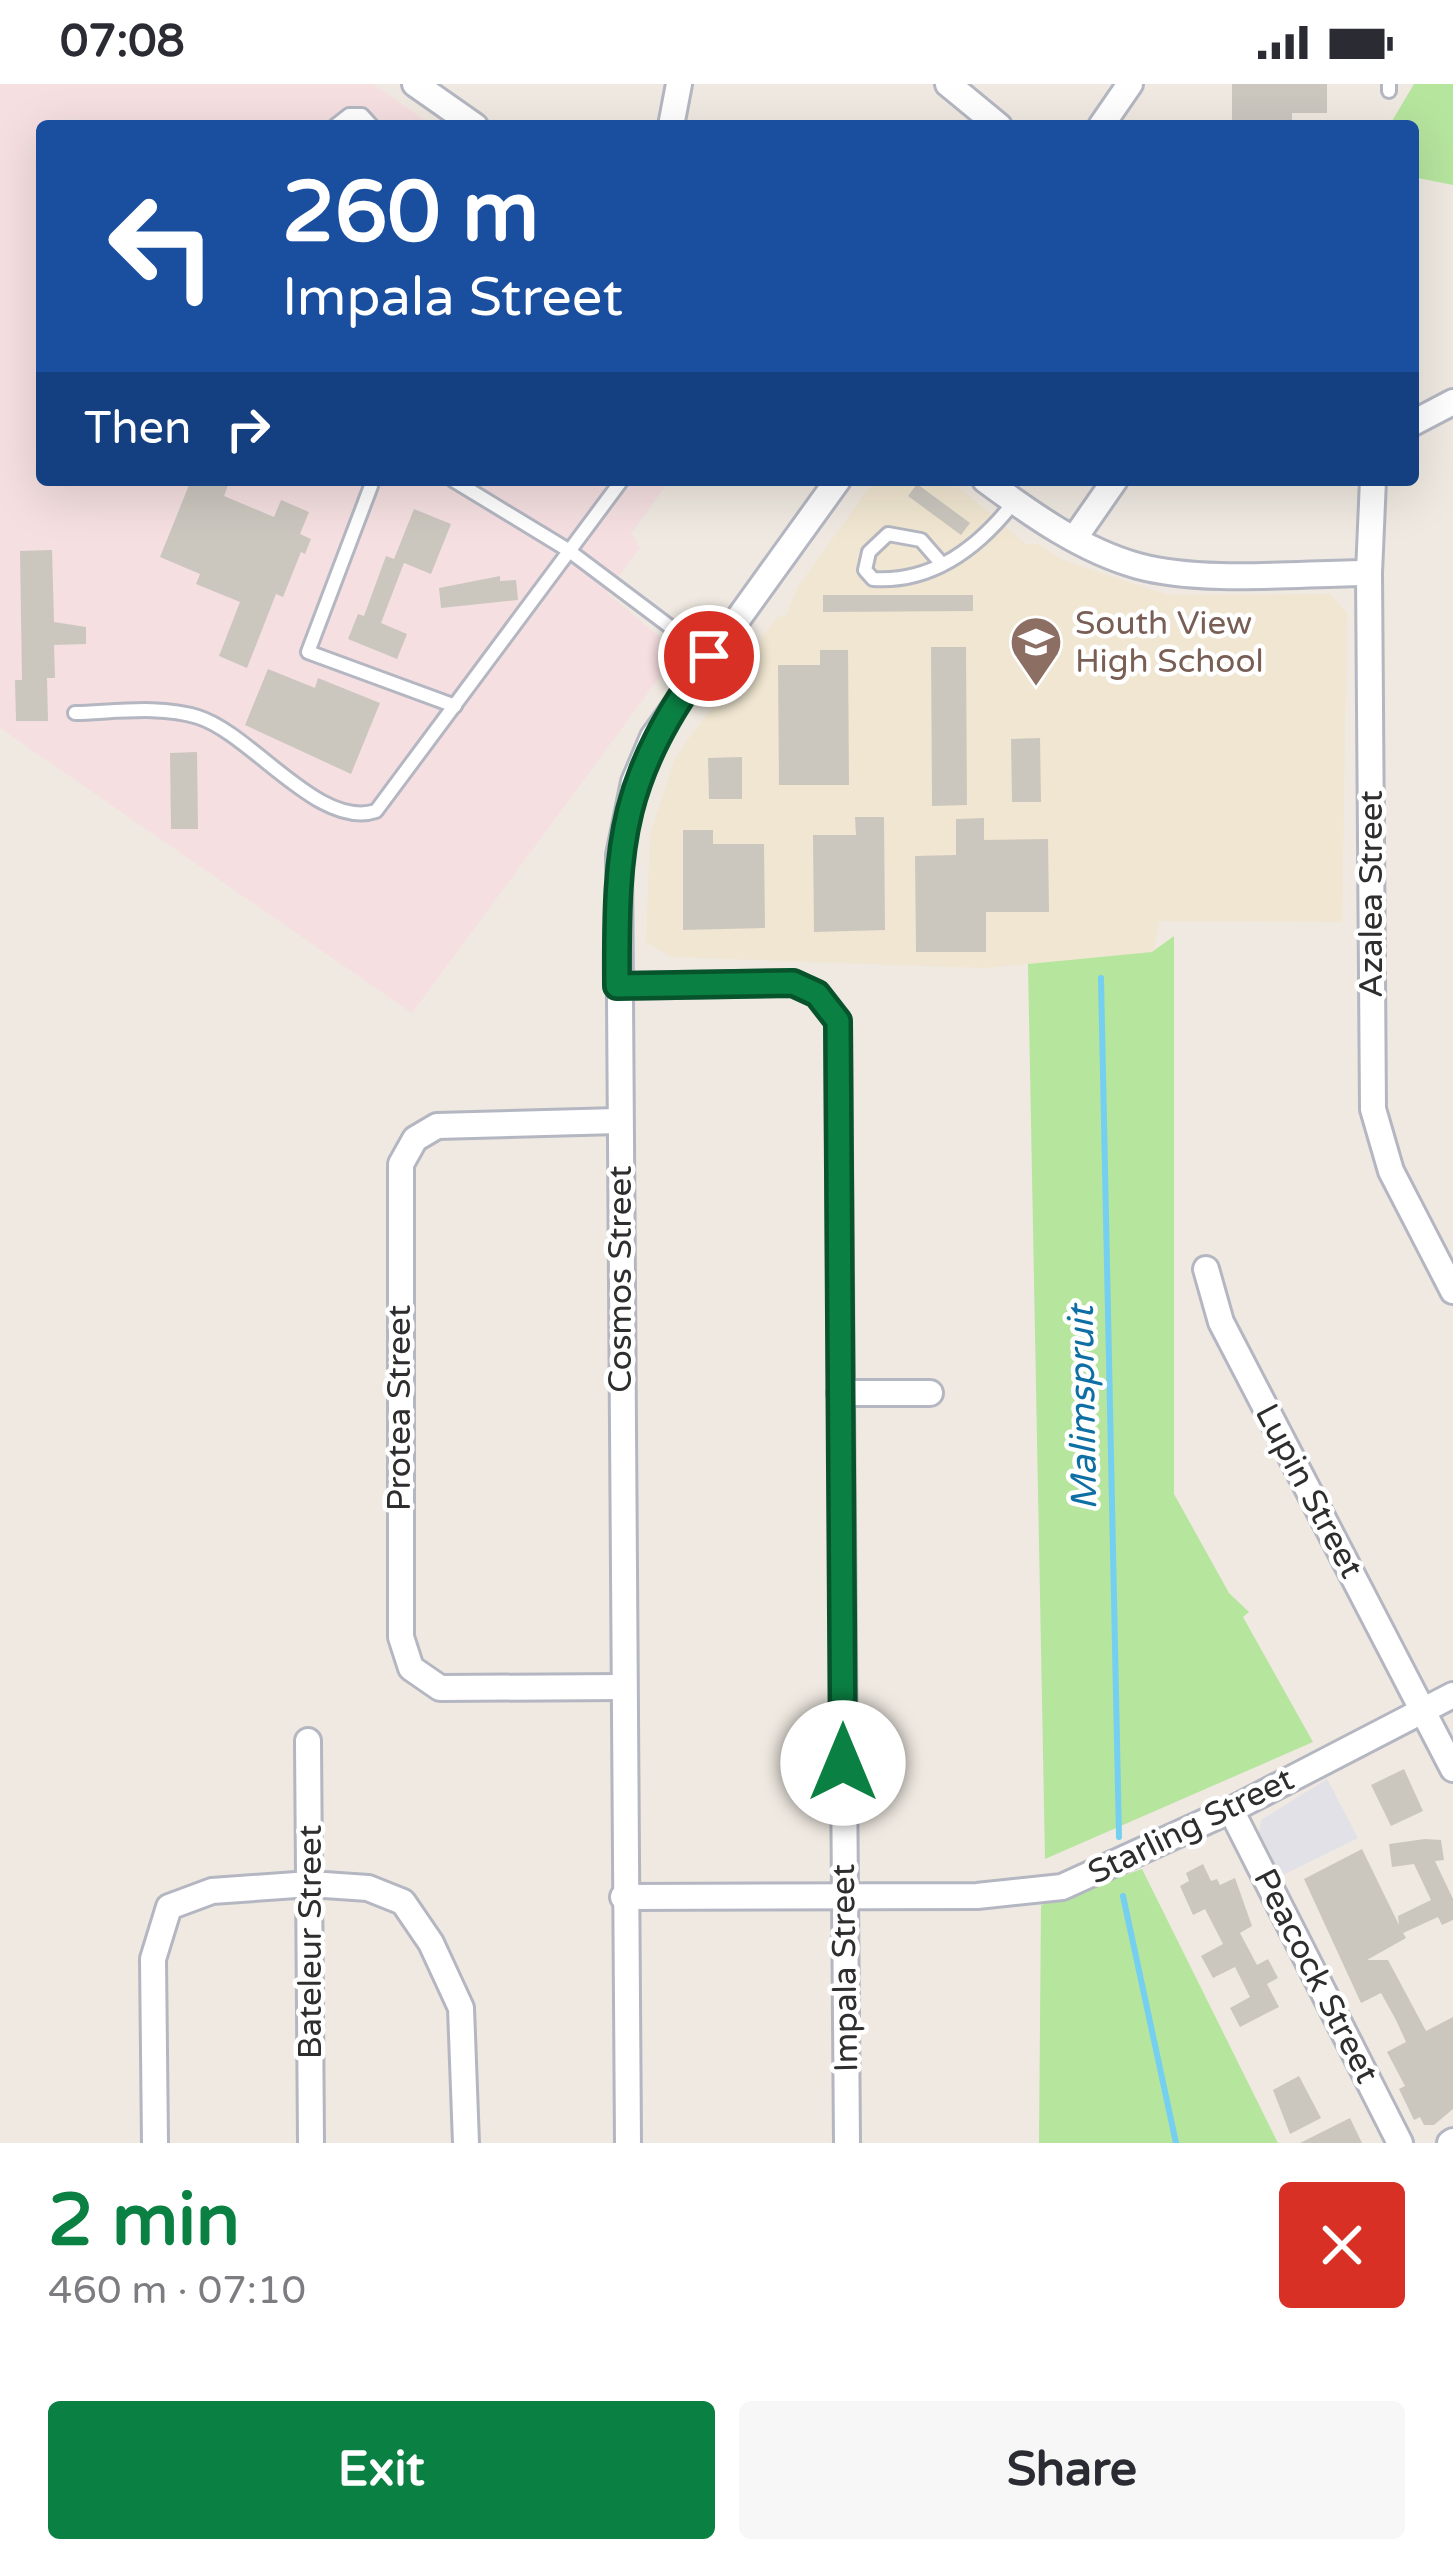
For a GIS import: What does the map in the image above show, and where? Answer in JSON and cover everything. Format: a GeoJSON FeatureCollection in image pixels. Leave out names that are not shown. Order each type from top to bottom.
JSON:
{"type":"FeatureCollection","features":[{"type":"Feature","properties":{"kind":"street"},"geometry":{"type":"LineString","coordinates":[[415,84],[466,120]]}},
{"type":"Feature","properties":{"kind":"street"},"geometry":{"type":"LineString","coordinates":[[672,120],[679,84]]}},
{"type":"Feature","properties":{"kind":"street"},"geometry":{"type":"LineString","coordinates":[[948,84],[992,120]]}},
{"type":"Feature","properties":{"kind":"street"},"geometry":{"type":"LineString","coordinates":[[1105,120],[1130,84]]}},
{"type":"Feature","properties":{"kind":"street"},"geometry":{"type":"LineString","coordinates":[[1419,421],[1453,402]]}},
{"type":"Feature","properties":{"kind":"street","name":"Cosmos Street"},"geometry":{"type":"LineString","coordinates":[[628,2143],[616,896],[629,801],[653,737],[834,486]]}},
{"type":"Feature","properties":{"kind":"street"},"geometry":{"type":"LineString","coordinates":[[993,486],[1074,538],[1159,570],[1369,573]]}},
{"type":"Feature","properties":{"kind":"street"},"geometry":{"type":"LineString","coordinates":[[1074,538],[1111,486]]}},
{"type":"Feature","properties":{"kind":"street","name":"Azalea Street"},"geometry":{"type":"LineString","coordinates":[[1373,486],[1369,573],[1373,1109],[1391,1171],[1444,1252],[1453,1291]]}},
{"type":"Feature","properties":{"kind":"street","name":"Impala Street"},"geometry":{"type":"LineString","coordinates":[[617,986],[793,983],[817,994],[838,1021],[847,2143]]}},
{"type":"Feature","properties":{"kind":"street","name":"Protea Street"},"geometry":{"type":"LineString","coordinates":[[619,1121],[437,1126],[416,1139],[401,1164],[400,1615],[404,1654],[411,1668],[440,1688],[623,1687]]}},
{"type":"Feature","properties":{"kind":"street","name":"Lupin Street"},"geometry":{"type":"LineString","coordinates":[[1206,1269],[1221,1322],[1453,1769]]}},
{"type":"Feature","properties":{"kind":"street"},"geometry":{"type":"LineString","coordinates":[[840,1393],[930,1393]]}},
{"type":"Feature","properties":{"kind":"street","name":"Starling Street"},"geometry":{"type":"LineString","coordinates":[[623,1897],[1017,1895],[1062,1887],[1232,1810],[1453,1695]]}},
{"type":"Feature","properties":{"kind":"street","name":"Bateleur Street"},"geometry":{"type":"LineString","coordinates":[[308,1741],[311,2143]]}},
{"type":"Feature","properties":{"kind":"street","name":"Peacock Street"},"geometry":{"type":"LineString","coordinates":[[1232,1810],[1400,2143]]}},
{"type":"Feature","properties":{"kind":"street"},"geometry":{"type":"LineString","coordinates":[[155,2143],[153,1959],[161,1920],[181,1899],[212,1891],[310,1884],[388,1892],[424,1931],[461,2008],[466,2143]]}},
{"type":"Feature","properties":{"kind":"lane"},"geometry":{"type":"LineString","coordinates":[[371,486],[308,652],[455,706]]}},
{"type":"Feature","properties":{"kind":"lane"},"geometry":{"type":"LineString","coordinates":[[463,486],[568,550],[709,656]]}},
{"type":"Feature","properties":{"kind":"lane"},"geometry":{"type":"LineString","coordinates":[[75,713],[195,716],[228,730],[313,796],[353,814],[384,805],[617,486]]}},
{"type":"Feature","properties":{"kind":"lane"},"geometry":{"type":"LineString","coordinates":[[941,562],[921,540],[888,534],[865,565],[873,579],[898,580],[967,554],[1014,502]]}},
{"type":"Feature","properties":{"kind":"shaded area"},"geometry":{"type":"Polygon","coordinates":[[[0,84],[373,84],[424,120],[36,120],[36,486],[666,486],[631,533],[640,548],[607,593],[663,640],[668,658],[661,675],[412,1013],[0,728],[0,84]]]}},
{"type":"Feature","properties":{"kind":"shaded area","name":"South View High School"},"geometry":{"type":"Polygon","coordinates":[[[871,486],[957,486],[1026,544],[1038,544],[1065,561],[1168,595],[1330,594],[1347,613],[1342,922],[1160,921],[1153,952],[984,968],[672,957],[646,942],[650,835],[675,758],[777,617],[786,616],[797,588],[871,486]]]}},
{"type":"Feature","properties":{"kind":"shaded area"},"geometry":{"type":"Polygon","coordinates":[[[1327,1779],[1358,1838],[1281,1876],[1259,1834],[1261,1820],[1327,1779]]]}},
{"type":"Feature","properties":{"kind":"green space"},"geometry":{"type":"Polygon","coordinates":[[[1414,84],[1453,84],[1453,185],[1419,178],[1419,120],[1393,120],[1414,84]]]}},
{"type":"Feature","properties":{"kind":"green space"},"geometry":{"type":"Polygon","coordinates":[[[1174,936],[1174,1494],[1229,1593],[1249,1612],[1243,1617],[1313,1742],[1045,1859],[1028,964],[1152,952],[1174,936]]]}},
{"type":"Feature","properties":{"kind":"green space"},"geometry":{"type":"Polygon","coordinates":[[[1142,1869],[1278,2143],[1039,2143],[1041,1905],[1142,1869]]]}},
{"type":"Feature","properties":{"kind":"building"},"geometry":{"type":"Polygon","coordinates":[[[1232,84],[1327,84],[1327,113],[1292,113],[1292,120],[1232,120],[1232,84]]]}},
{"type":"Feature","properties":{"kind":"building"},"geometry":{"type":"Polygon","coordinates":[[[189,486],[228,486],[224,496],[274,517],[281,500],[309,512],[300,534],[311,539],[283,597],[276,594],[247,668],[219,656],[240,602],[196,584],[200,574],[160,557],[189,486]]]}},
{"type":"Feature","properties":{"kind":"building"},"geometry":{"type":"Polygon","coordinates":[[[920,486],[970,523],[961,535],[908,496],[920,486]]]}},
{"type":"Feature","properties":{"kind":"building"},"geometry":{"type":"Polygon","coordinates":[[[414,509],[451,524],[431,574],[404,563],[381,623],[407,634],[397,659],[348,639],[358,614],[364,616],[386,556],[394,559],[414,509]]]}},
{"type":"Feature","properties":{"kind":"building"},"geometry":{"type":"Polygon","coordinates":[[[52,550],[54,622],[86,627],[86,644],[54,645],[55,678],[47,678],[48,721],[16,721],[15,680],[22,680],[20,551],[52,550]]]}},
{"type":"Feature","properties":{"kind":"building"},"geometry":{"type":"Polygon","coordinates":[[[500,576],[500,581],[516,580],[518,600],[441,608],[439,588],[500,576]]]}},
{"type":"Feature","properties":{"kind":"building"},"geometry":{"type":"Polygon","coordinates":[[[823,595],[973,595],[973,611],[823,612],[823,595]]]}},
{"type":"Feature","properties":{"kind":"building"},"geometry":{"type":"Polygon","coordinates":[[[931,647],[966,647],[967,805],[932,806],[931,647]]]}},
{"type":"Feature","properties":{"kind":"building"},"geometry":{"type":"Polygon","coordinates":[[[820,650],[848,650],[849,785],[779,785],[778,665],[820,665],[820,650]]]}},
{"type":"Feature","properties":{"kind":"building"},"geometry":{"type":"Polygon","coordinates":[[[268,669],[315,688],[318,678],[380,703],[351,774],[245,725],[268,669]]]}},
{"type":"Feature","properties":{"kind":"building"},"geometry":{"type":"Polygon","coordinates":[[[1040,738],[1041,802],[1012,802],[1011,739],[1040,738]]]}},
{"type":"Feature","properties":{"kind":"building"},"geometry":{"type":"Polygon","coordinates":[[[197,752],[198,829],[171,829],[170,753],[197,752]]]}},
{"type":"Feature","properties":{"kind":"building"},"geometry":{"type":"Polygon","coordinates":[[[742,757],[742,799],[709,799],[708,758],[742,757]]]}},
{"type":"Feature","properties":{"kind":"building"},"geometry":{"type":"Polygon","coordinates":[[[855,817],[884,817],[885,930],[814,932],[813,835],[856,835],[855,817]]]}},
{"type":"Feature","properties":{"kind":"building"},"geometry":{"type":"Polygon","coordinates":[[[984,818],[984,840],[1048,839],[1049,912],[986,912],[986,952],[916,952],[915,856],[956,855],[956,819],[984,818]]]}},
{"type":"Feature","properties":{"kind":"building"},"geometry":{"type":"Polygon","coordinates":[[[683,830],[713,830],[713,844],[764,844],[765,928],[683,930],[683,830]]]}},
{"type":"Feature","properties":{"kind":"building"},"geometry":{"type":"Polygon","coordinates":[[[1404,1769],[1423,1811],[1391,1826],[1371,1785],[1404,1769]]]}},
{"type":"Feature","properties":{"kind":"building"},"geometry":{"type":"Polygon","coordinates":[[[1441,1840],[1444,1860],[1435,1861],[1453,1899],[1453,1920],[1442,1925],[1438,1917],[1403,1933],[1406,1938],[1367,1960],[1388,1960],[1426,2031],[1453,2017],[1453,2109],[1434,2125],[1424,2125],[1420,2117],[1414,2120],[1399,2089],[1405,2086],[1387,2052],[1406,2042],[1396,2020],[1381,1993],[1361,2003],[1304,1879],[1362,1849],[1399,1925],[1398,1916],[1431,1900],[1414,1864],[1392,1867],[1389,1844],[1441,1840]]]}},
{"type":"Feature","properties":{"kind":"building"},"geometry":{"type":"Polygon","coordinates":[[[1203,1864],[1211,1881],[1217,1879],[1220,1885],[1235,1878],[1252,1926],[1240,1933],[1257,1965],[1268,1959],[1278,1978],[1267,1984],[1279,2007],[1240,2027],[1230,2008],[1250,1997],[1235,1967],[1213,1978],[1201,1956],[1223,1944],[1205,1909],[1193,1915],[1180,1886],[1189,1881],[1186,1873],[1203,1864]]]}},
{"type":"Feature","properties":{"kind":"building"},"geometry":{"type":"Polygon","coordinates":[[[1299,2076],[1321,2118],[1290,2134],[1273,2090],[1299,2076]]]}},
{"type":"Feature","properties":{"kind":"building"},"geometry":{"type":"Polygon","coordinates":[[[1350,2118],[1362,2143],[1300,2143],[1350,2118]]]}},
{"type":"Feature","properties":{"kind":"waterway","name":"Malimspruit"},"geometry":{"type":"LineString","coordinates":[[1101,978],[1119,1837]]}},
{"type":"Feature","properties":{"kind":"waterway"},"geometry":{"type":"LineString","coordinates":[[1123,1896],[1176,2143]]}},
{"type":"Feature","properties":{"kind":"place","name":"South View High School"},"geometry":{"type":"Point","coordinates":[1036,688]}},
{"type":"Feature","properties":{"kind":"route"},"geometry":{"type":"LineString","coordinates":[[709,656],[653,737],[634,782],[619,855],[617,986],[793,983],[817,994],[838,1021],[843,1763]]}}]}
